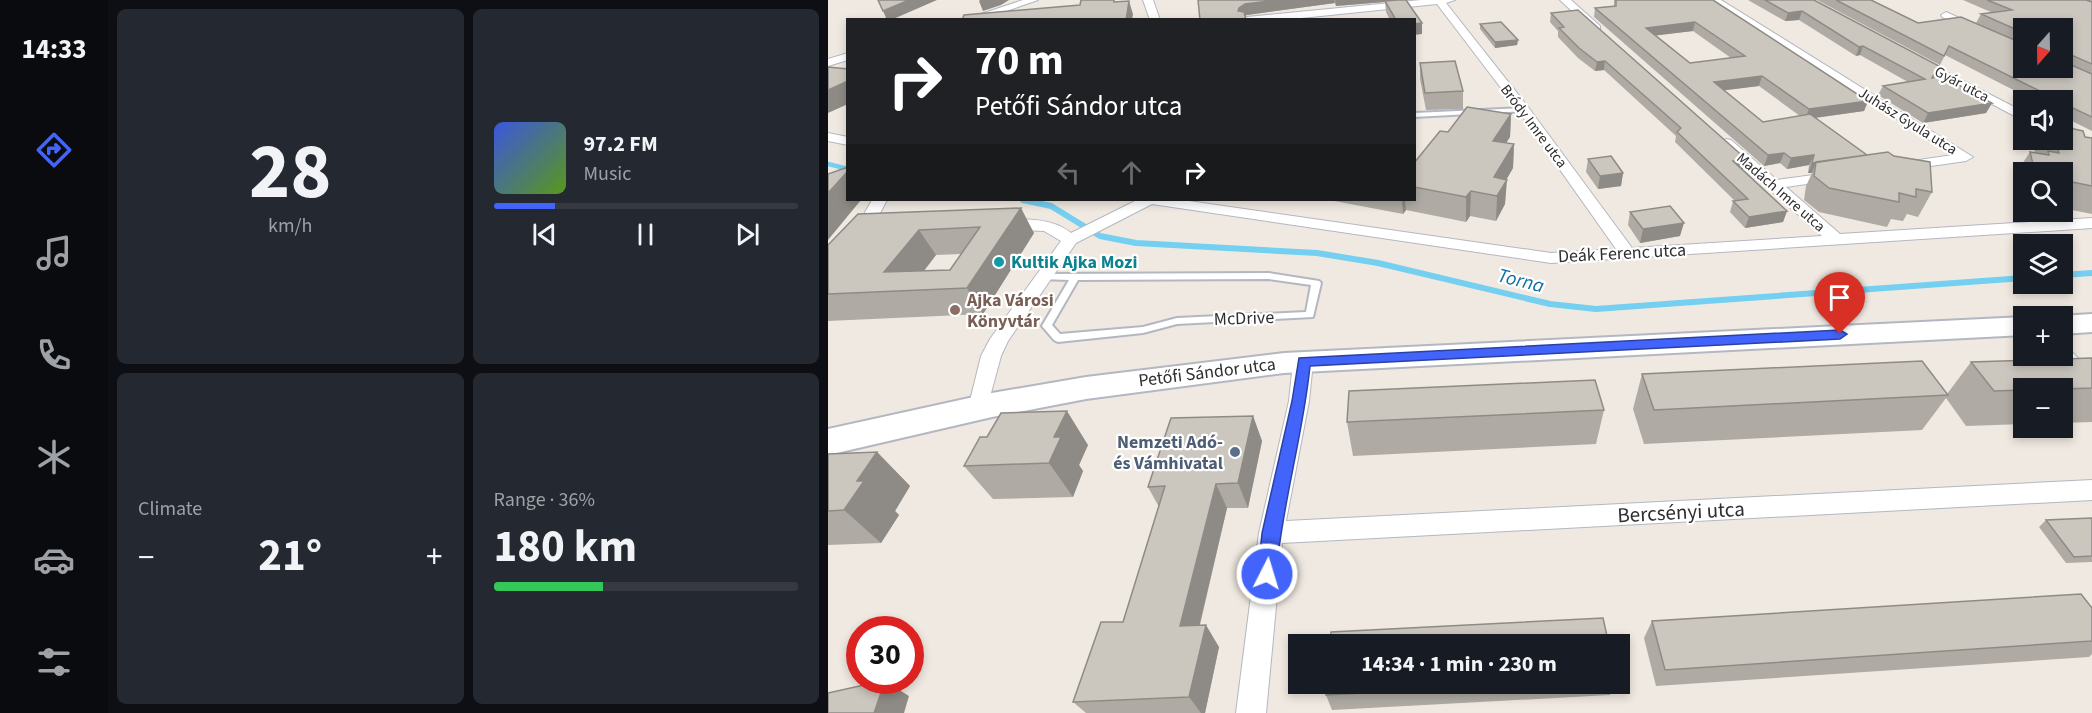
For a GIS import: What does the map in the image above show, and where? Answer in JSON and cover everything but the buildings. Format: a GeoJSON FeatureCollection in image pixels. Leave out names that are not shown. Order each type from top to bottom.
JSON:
{"type":"FeatureCollection","features":[{"type":"Feature","properties":{"kind":"main road"},"geometry":{"type":"LineString","coordinates":[[2073,325],[2092,324]]}},
{"type":"Feature","properties":{"kind":"main road","name":"Petőfi Sándor utca"},"geometry":{"type":"LineString","coordinates":[[828,442],[978,409],[1109,384],[1304,362],[2013,327]]}},
{"type":"Feature","properties":{"kind":"street"},"geometry":{"type":"LineString","coordinates":[[999,0],[1014,6]]}},
{"type":"Feature","properties":{"kind":"street"},"geometry":{"type":"LineString","coordinates":[[975,18],[1033,0]]}},
{"type":"Feature","properties":{"kind":"street"},"geometry":{"type":"LineString","coordinates":[[1148,0],[1154,18]]}},
{"type":"Feature","properties":{"kind":"street"},"geometry":{"type":"LineString","coordinates":[[1564,0],[1608,39]]}},
{"type":"Feature","properties":{"kind":"street","name":"Juhász Gyula utca"},"geometry":{"type":"LineString","coordinates":[[1714,0],[1966,157],[1886,169]]}},
{"type":"Feature","properties":{"kind":"street"},"geometry":{"type":"LineString","coordinates":[[1270,18],[1405,2],[1444,1]]}},
{"type":"Feature","properties":{"kind":"street","name":"Bródy Imre utca"},"geometry":{"type":"LineString","coordinates":[[1444,1],[1627,253]]}},
{"type":"Feature","properties":{"kind":"street"},"geometry":{"type":"LineString","coordinates":[[1008,18],[1014,6]]}},
{"type":"Feature","properties":{"kind":"street"},"geometry":{"type":"LineString","coordinates":[[1946,15],[2013,46]]}},
{"type":"Feature","properties":{"kind":"street","name":"Gyár utca"},"geometry":{"type":"LineString","coordinates":[[1897,50],[2013,111]]}},
{"type":"Feature","properties":{"kind":"street"},"geometry":{"type":"LineString","coordinates":[[828,63],[846,57]]}},
{"type":"Feature","properties":{"kind":"street","name":"Madách Imre utca"},"geometry":{"type":"LineString","coordinates":[[1712,131],[1837,240]]}},
{"type":"Feature","properties":{"kind":"street"},"geometry":{"type":"LineString","coordinates":[[828,137],[846,141]]}},
{"type":"Feature","properties":{"kind":"street"},"geometry":{"type":"LineString","coordinates":[[1772,185],[1852,173]]}},
{"type":"Feature","properties":{"kind":"street"},"geometry":{"type":"LineString","coordinates":[[878,201],[860,235],[886,230]]}},
{"type":"Feature","properties":{"kind":"street"},"geometry":{"type":"LineString","coordinates":[[978,409],[991,356],[1000,339],[1074,239],[1146,201]]}},
{"type":"Feature","properties":{"kind":"street","name":"Deák Ferenc utca"},"geometry":{"type":"LineString","coordinates":[[1161,201],[1551,258],[2092,223]]}},
{"type":"Feature","properties":{"kind":"street"},"geometry":{"type":"LineString","coordinates":[[988,227],[1045,225],[1074,239]]}},
{"type":"Feature","properties":{"kind":"street"},"geometry":{"type":"LineString","coordinates":[[1251,713],[1271,533],[1299,401],[1304,362]]}},
{"type":"Feature","properties":{"kind":"street"},"geometry":{"type":"LineString","coordinates":[[2073,365],[2092,384]]}},
{"type":"Feature","properties":{"kind":"street","name":"Bercsényi utca"},"geometry":{"type":"LineString","coordinates":[[1271,533],[2092,490]]}},
{"type":"Feature","properties":{"kind":"lane"},"geometry":{"type":"LineString","coordinates":[[1416,115],[1524,110]]}},
{"type":"Feature","properties":{"kind":"lane","name":"McDrive"},"geometry":{"type":"LineString","coordinates":[[1269,276],[1317,283],[1310,315],[1177,321],[1143,330],[1058,338],[1047,326],[1075,277],[1269,276]]}},
{"type":"Feature","properties":{"kind":"lane"},"geometry":{"type":"LineString","coordinates":[[1044,277],[1075,277]]}},
{"type":"Feature","properties":{"kind":"waterway","name":"Torna"},"geometry":{"type":"LineString","coordinates":[[828,164],[846,168]]}},
{"type":"Feature","properties":{"kind":"waterway","name":"Torna"},"geometry":{"type":"LineString","coordinates":[[1028,201],[1051,206],[1100,236],[1136,243],[1317,253],[1378,263],[1550,304],[1596,309],[2013,279]]}},
{"type":"Feature","properties":{"kind":"waterway","name":"Torna"},"geometry":{"type":"LineString","coordinates":[[2073,274],[2092,273]]}},
{"type":"Feature","properties":{"kind":"place","name":"Kultik Ajka Mozi"},"geometry":{"type":"Point","coordinates":[999,262]}},
{"type":"Feature","properties":{"kind":"place","name":"Ajka Városi Könyvtár"},"geometry":{"type":"Point","coordinates":[955,310]}},
{"type":"Feature","properties":{"kind":"place","name":"Nemzeti Adó- és Vámhivatal"},"geometry":{"type":"Point","coordinates":[1235,452]}},
{"type":"Feature","properties":{"kind":"route"},"geometry":{"type":"LineString","coordinates":[[1267,574],[1271,533],[1302,386],[1304,362],[1840,334]]}}]}
